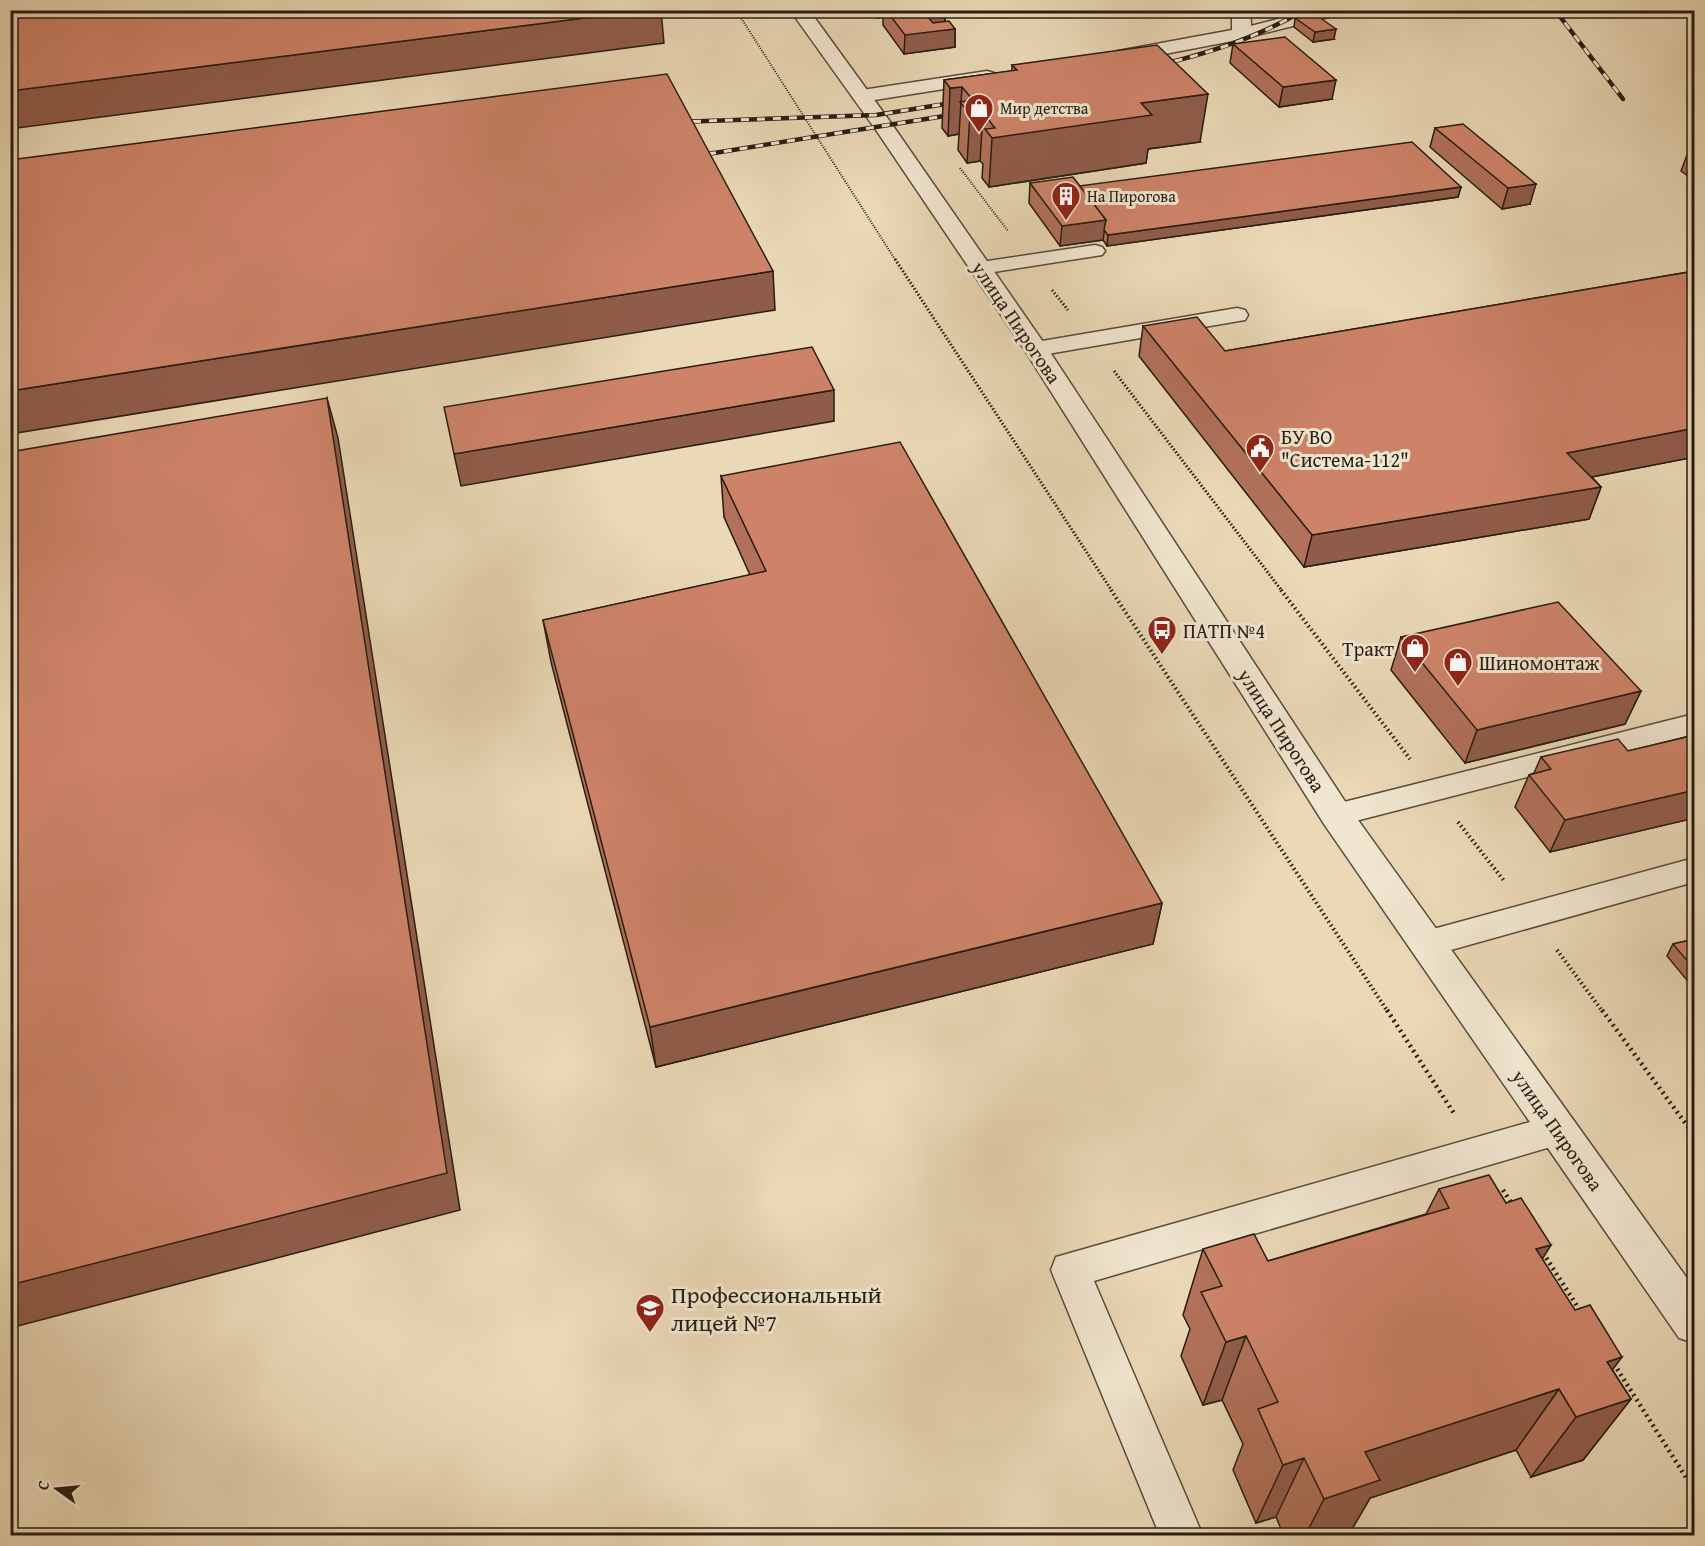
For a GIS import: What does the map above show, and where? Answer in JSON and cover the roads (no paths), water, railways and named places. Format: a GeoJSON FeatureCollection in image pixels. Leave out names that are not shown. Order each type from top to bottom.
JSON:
{"type":"FeatureCollection","features":[{"type":"Feature","properties":{"kind":"street","name":"улица Пирогова"},"geometry":{"type":"LineString","coordinates":[[799,10],[862,96],[1036,350],[1336,815],[1695,1323]]}},
{"type":"Feature","properties":{"kind":"street"},"geometry":{"type":"LineString","coordinates":[[1095,60],[1241,34],[1241,14],[1237,10]]}},
{"type":"Feature","properties":{"kind":"street"},"geometry":{"type":"LineString","coordinates":[[862,96],[1004,75]]}},
{"type":"Feature","properties":{"kind":"lane"},"geometry":{"type":"LineString","coordinates":[[1241,34],[1335,10]]}},
{"type":"Feature","properties":{"kind":"lane"},"geometry":{"type":"LineString","coordinates":[[981,268],[1095,250]]}},
{"type":"Feature","properties":{"kind":"lane"},"geometry":{"type":"LineString","coordinates":[[1036,350],[1237,315]]}},
{"type":"Feature","properties":{"kind":"lane"},"geometry":{"type":"LineString","coordinates":[[1336,815],[1695,724]]}},
{"type":"Feature","properties":{"kind":"lane"},"geometry":{"type":"LineString","coordinates":[[1426,944],[1695,870]]}},
{"type":"Feature","properties":{"kind":"lane"},"geometry":{"type":"LineString","coordinates":[[1182,1536],[1070,1270],[1558,1130]]}},
{"type":"Feature","properties":{"kind":"railway"},"geometry":{"type":"LineString","coordinates":[[1159,65],[1234,43],[1304,10]]}},
{"type":"Feature","properties":{"kind":"railway"},"geometry":{"type":"LineString","coordinates":[[1555,10],[1623,99]]}},
{"type":"Feature","properties":{"kind":"railway"},"geometry":{"type":"LineString","coordinates":[[677,122],[876,115],[958,102]]}},
{"type":"Feature","properties":{"kind":"railway"},"geometry":{"type":"LineString","coordinates":[[708,154],[957,114]]}},
{"type":"Feature","properties":{"kind":"place","name":"Мир детства"},"geometry":{"type":"Point","coordinates":[979,134]}},
{"type":"Feature","properties":{"kind":"place","name":"На Пирогова"},"geometry":{"type":"Point","coordinates":[1066,222]}},
{"type":"Feature","properties":{"kind":"place","name":"БУ ВО \"Система-112\""},"geometry":{"type":"Point","coordinates":[1260,474]}},
{"type":"Feature","properties":{"kind":"place","name":"ПАТП №4"},"geometry":{"type":"Point","coordinates":[1162,656]}},
{"type":"Feature","properties":{"kind":"place","name":"Тракт"},"geometry":{"type":"Point","coordinates":[1415,674]}},
{"type":"Feature","properties":{"kind":"place","name":"Шиномонтаж"},"geometry":{"type":"Point","coordinates":[1458,688]}},
{"type":"Feature","properties":{"kind":"place","name":"Профессиональный лицей №7"},"geometry":{"type":"Point","coordinates":[650,1334]}}]}
